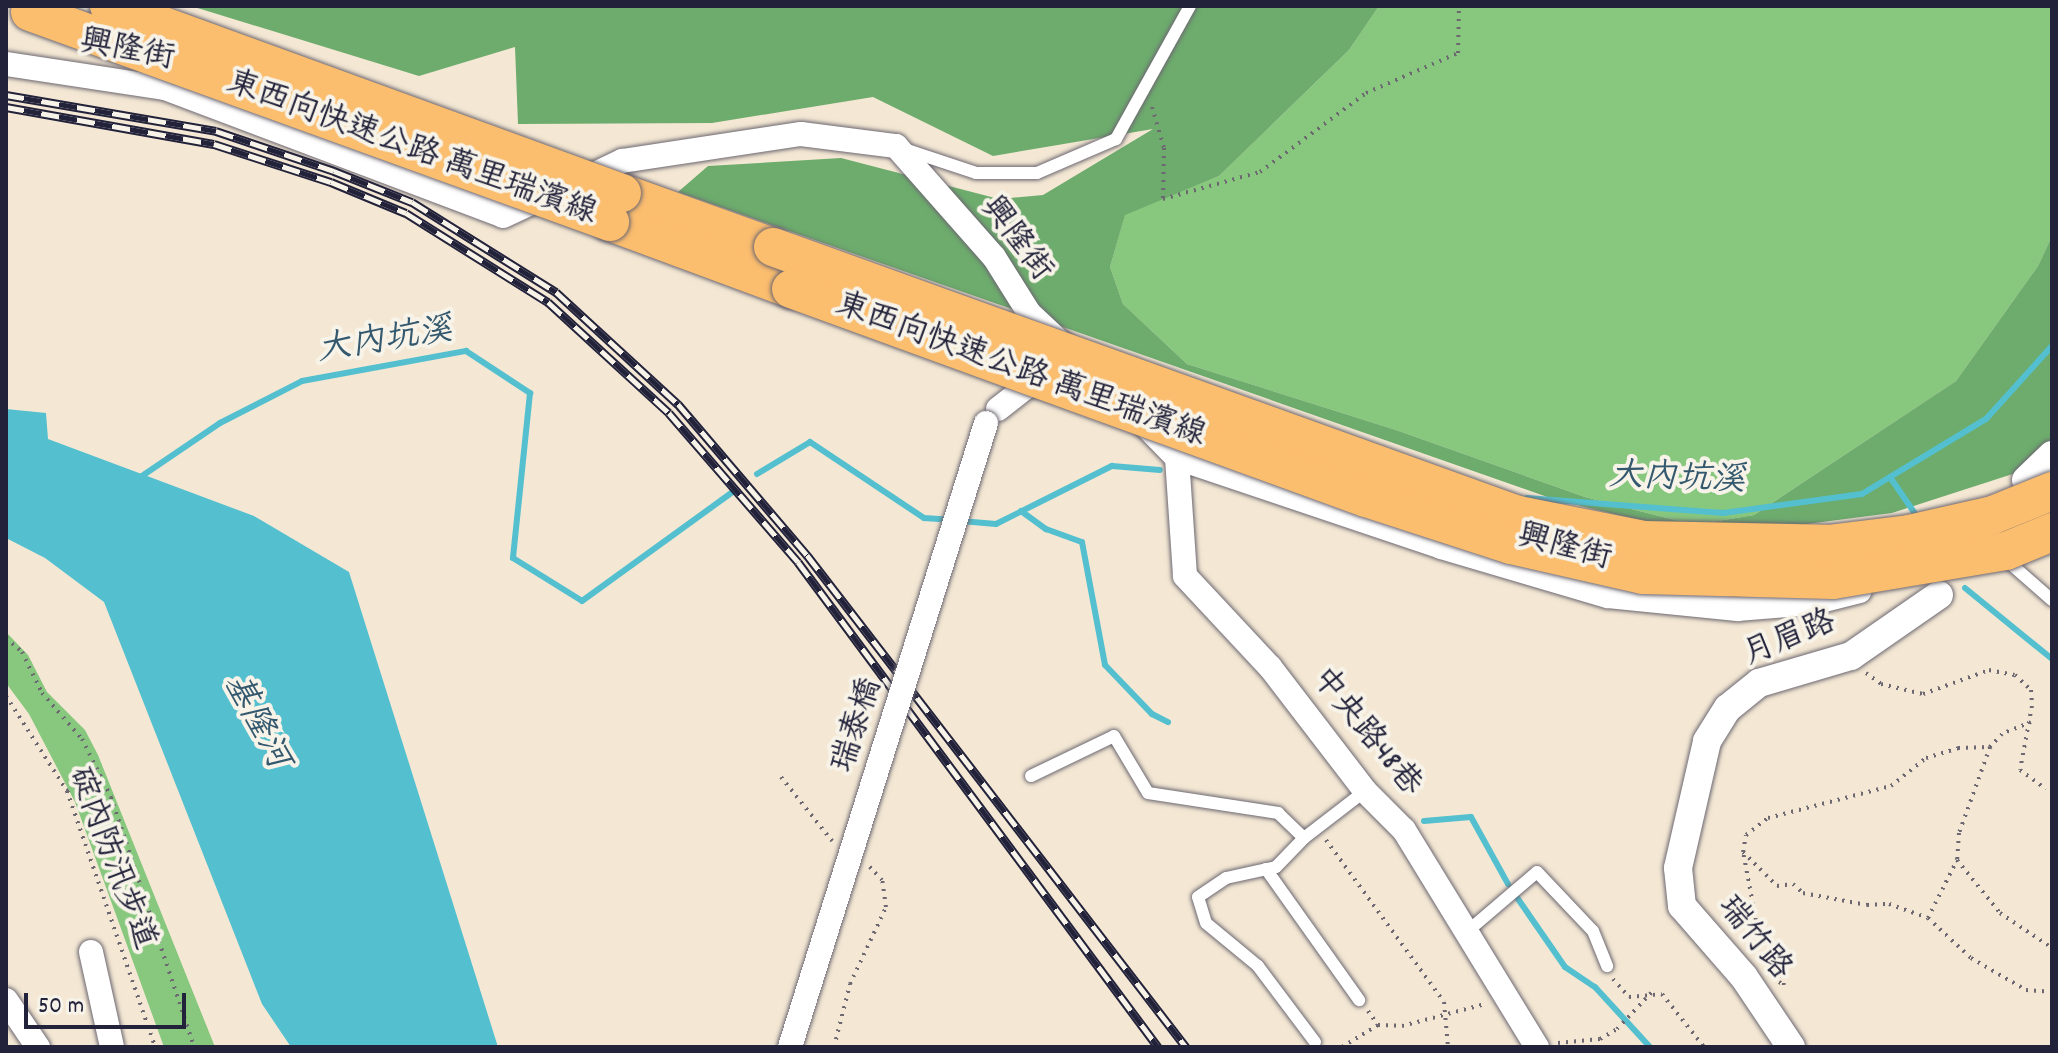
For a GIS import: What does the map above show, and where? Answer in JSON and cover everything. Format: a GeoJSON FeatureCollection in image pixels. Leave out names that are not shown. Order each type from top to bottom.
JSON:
{"type":"FeatureCollection","features":[{"type":"Feature","properties":{"kind":"highway","name":"東西向快速公路 萬里瑞濱線"},"geometry":{"type":"LineString","coordinates":[[109,6],[616,208],[791,289],[1366,498],[1511,545],[1643,575],[1833,580],[2006,551],[2052,532]]}},
{"type":"Feature","properties":{"kind":"highway","name":"東西向快速公路 萬里瑞濱線"},"geometry":{"type":"LineString","coordinates":[[22,9],[616,208],[773,247],[1504,510],[1644,540],[1740,546],[1855,541],[1993,515],[2039,486]]}},
{"type":"Feature","properties":{"kind":"street","name":"興隆街"},"geometry":{"type":"LineString","coordinates":[[6,64],[165,88],[503,216],[622,161],[801,134],[896,146],[994,257],[1029,313],[1108,385],[1177,458],[1441,547],[1608,596],[1737,609],[1812,603],[1953,573]]}},
{"type":"Feature","properties":{"kind":"street","name":"瑞泰橋"},"geometry":{"type":"LineString","coordinates":[[790,1047],[992,416],[1029,313]]}},
{"type":"Feature","properties":{"kind":"street"},"geometry":{"type":"LineString","coordinates":[[992,416],[1026,387],[1065,377],[1108,385]]}},
{"type":"Feature","properties":{"kind":"street"},"geometry":{"type":"LineString","coordinates":[[2039,486],[2052,455]]}},
{"type":"Feature","properties":{"kind":"street","name":"中央路48巷"},"geometry":{"type":"LineString","coordinates":[[1177,458],[1185,576],[1270,667],[1365,791],[1404,830],[1506,993],[1544,1046]]}},
{"type":"Feature","properties":{"kind":"street","name":"月眉路"},"geometry":{"type":"LineString","coordinates":[[1678,868],[1707,741],[1728,708],[1759,683],[1851,656],[1953,573]]}},
{"type":"Feature","properties":{"kind":"street","name":"瑞竹路"},"geometry":{"type":"LineString","coordinates":[[1678,868],[1682,906],[1744,977],[1791,1047]]}},
{"type":"Feature","properties":{"kind":"street"},"geometry":{"type":"LineString","coordinates":[[91,952],[112,1047]]}},
{"type":"Feature","properties":{"kind":"street"},"geometry":{"type":"LineString","coordinates":[[6,1000],[38,1047]]}},
{"type":"Feature","properties":{"kind":"lane"},"geometry":{"type":"LineString","coordinates":[[896,146],[976,173],[1037,173],[1116,139],[1190,6]]}},
{"type":"Feature","properties":{"kind":"lane"},"geometry":{"type":"LineString","coordinates":[[1953,573],[1992,547],[2052,600]]}},
{"type":"Feature","properties":{"kind":"lane"},"geometry":{"type":"LineString","coordinates":[[1031,776],[1114,736],[1148,793],[1278,813],[1304,838]]}},
{"type":"Feature","properties":{"kind":"lane"},"geometry":{"type":"LineString","coordinates":[[1315,1042],[1258,966],[1206,923],[1198,897],[1226,878],[1276,867],[1304,838],[1365,791]]}},
{"type":"Feature","properties":{"kind":"lane"},"geometry":{"type":"LineString","coordinates":[[1266,869],[1359,1000]]}},
{"type":"Feature","properties":{"kind":"lane"},"geometry":{"type":"LineString","coordinates":[[1469,930],[1537,872],[1593,931],[1607,966]]}},
{"type":"Feature","properties":{"kind":"path"},"geometry":{"type":"LineString","coordinates":[[1146,85],[1164,148],[1163,199],[1260,172],[1366,93],[1458,53],[1459,6]]}},
{"type":"Feature","properties":{"kind":"path"},"geometry":{"type":"LineString","coordinates":[[6,638],[22,652],[42,693],[82,739],[98,771],[194,1047]]}},
{"type":"Feature","properties":{"kind":"path"},"geometry":{"type":"LineString","coordinates":[[1851,656],[1881,684],[1923,694],[1989,670],[2015,675],[2031,690],[2031,722],[2020,770],[2046,789]]}},
{"type":"Feature","properties":{"kind":"path","name":"碇內防汛步道"},"geometry":{"type":"LineString","coordinates":[[6,696],[67,791],[155,1047]]}},
{"type":"Feature","properties":{"kind":"path"},"geometry":{"type":"LineString","coordinates":[[1928,918],[1957,860],[1959,833],[1990,747],[2002,734],[2031,722]]}},
{"type":"Feature","properties":{"kind":"path"},"geometry":{"type":"LineString","coordinates":[[1744,977],[1756,972],[1784,985],[1775,952],[1756,920],[1743,852],[1746,835],[1768,818],[1891,786],[1926,758],[1958,748],[1990,747]]}},
{"type":"Feature","properties":{"kind":"path"},"geometry":{"type":"LineString","coordinates":[[67,791],[98,771]]}},
{"type":"Feature","properties":{"kind":"path"},"geometry":{"type":"LineString","coordinates":[[1315,829],[1444,1002],[1448,1047]]}},
{"type":"Feature","properties":{"kind":"path"},"geometry":{"type":"LineString","coordinates":[[1743,852],[1777,886],[1793,884],[1803,893],[1867,905],[1889,904],[1928,918],[1971,958],[2026,990],[2052,992]]}},
{"type":"Feature","properties":{"kind":"path"},"geometry":{"type":"LineString","coordinates":[[1957,860],[2000,913],[2052,948]]}},
{"type":"Feature","properties":{"kind":"path"},"geometry":{"type":"LineString","coordinates":[[1607,966],[1629,997],[1652,992],[1662,994],[1704,1047]]}},
{"type":"Feature","properties":{"kind":"path"},"geometry":{"type":"LineString","coordinates":[[1544,1046],[1586,1044],[1617,1029],[1652,992]]}},
{"type":"Feature","properties":{"kind":"path"},"geometry":{"type":"LineString","coordinates":[[1342,1047],[1378,1025],[1402,1026],[1444,1017],[1506,993]]}},
{"type":"Feature","properties":{"kind":"path"},"geometry":{"type":"LineString","coordinates":[[1359,1000],[1378,1025]]}},
{"type":"Feature","properties":{"kind":"green space"},"geometry":{"type":"Polygon","coordinates":[[[191,6],[1379,6],[1349,50],[1219,176],[1125,215],[1110,267],[1123,304],[1187,364],[1396,430],[1585,497],[1694,525],[1754,515],[1956,381],[2038,266],[2052,236],[2052,449],[2025,470],[1892,513],[1768,529],[1685,531],[1556,500],[678,192],[708,166],[841,158],[999,199],[1043,195],[1153,129],[993,156],[873,97],[712,123],[518,124],[515,47],[419,76],[191,6]]]}},
{"type":"Feature","properties":{"kind":"green space"},"geometry":{"type":"Polygon","coordinates":[[[1379,6],[2052,6],[2052,236],[2038,266],[1956,381],[1754,515],[1694,525],[1585,497],[1396,430],[1187,364],[1123,304],[1110,267],[1125,214],[1219,176],[1349,50],[1379,6]]]}},
{"type":"Feature","properties":{"kind":"green space"},"geometry":{"type":"Polygon","coordinates":[[[6,632],[28,655],[47,692],[85,730],[98,755],[215,1047],[164,1047],[75,802],[29,714],[6,683],[6,632]]]}},
{"type":"Feature","properties":{"kind":"water","name":"基隆河"},"geometry":{"type":"Polygon","coordinates":[[[6,409],[46,413],[48,439],[254,516],[349,572],[498,1047],[291,1047],[262,1004],[104,602],[45,558],[6,538],[6,409]]]}},
{"type":"Feature","properties":{"kind":"waterway","name":"大內坑溪"},"geometry":{"type":"LineString","coordinates":[[1527,498],[1723,513],[1862,494],[1986,419],[2052,346]]}},
{"type":"Feature","properties":{"kind":"waterway","name":"大內坑溪"},"geometry":{"type":"LineString","coordinates":[[139,478],[220,423],[302,381],[466,351],[530,393],[513,558],[582,601],[734,491]]}},
{"type":"Feature","properties":{"kind":"waterway","name":"大內坑溪"},"geometry":{"type":"LineString","coordinates":[[757,474],[810,442],[924,518],[950,520]]}},
{"type":"Feature","properties":{"kind":"waterway","name":"大內坑溪"},"geometry":{"type":"LineString","coordinates":[[961,521],[996,524],[1112,466],[1160,470]]}},
{"type":"Feature","properties":{"kind":"waterway"},"geometry":{"type":"LineString","coordinates":[[1890,477],[1918,518]]}},
{"type":"Feature","properties":{"kind":"waterway"},"geometry":{"type":"LineString","coordinates":[[1021,511],[1046,529],[1082,542],[1105,665],[1152,714],[1168,722]]}},
{"type":"Feature","properties":{"kind":"waterway"},"geometry":{"type":"LineString","coordinates":[[1965,588],[2052,659]]}},
{"type":"Feature","properties":{"kind":"waterway"},"geometry":{"type":"LineString","coordinates":[[1424,821],[1471,817],[1508,884]]}},
{"type":"Feature","properties":{"kind":"waterway"},"geometry":{"type":"LineString","coordinates":[[1516,896],[1565,967],[1595,987],[1650,1047]]}},
{"type":"Feature","properties":{"kind":"railway"},"geometry":{"type":"LineString","coordinates":[[6,95],[216,131],[334,171],[412,202],[556,292],[678,404],[807,555],[1186,1047]]}},
{"type":"Feature","properties":{"kind":"railway"},"geometry":{"type":"LineString","coordinates":[[6,107],[214,144],[331,182],[406,213],[548,302],[669,413],[798,562],[1158,1047]]}}]}
